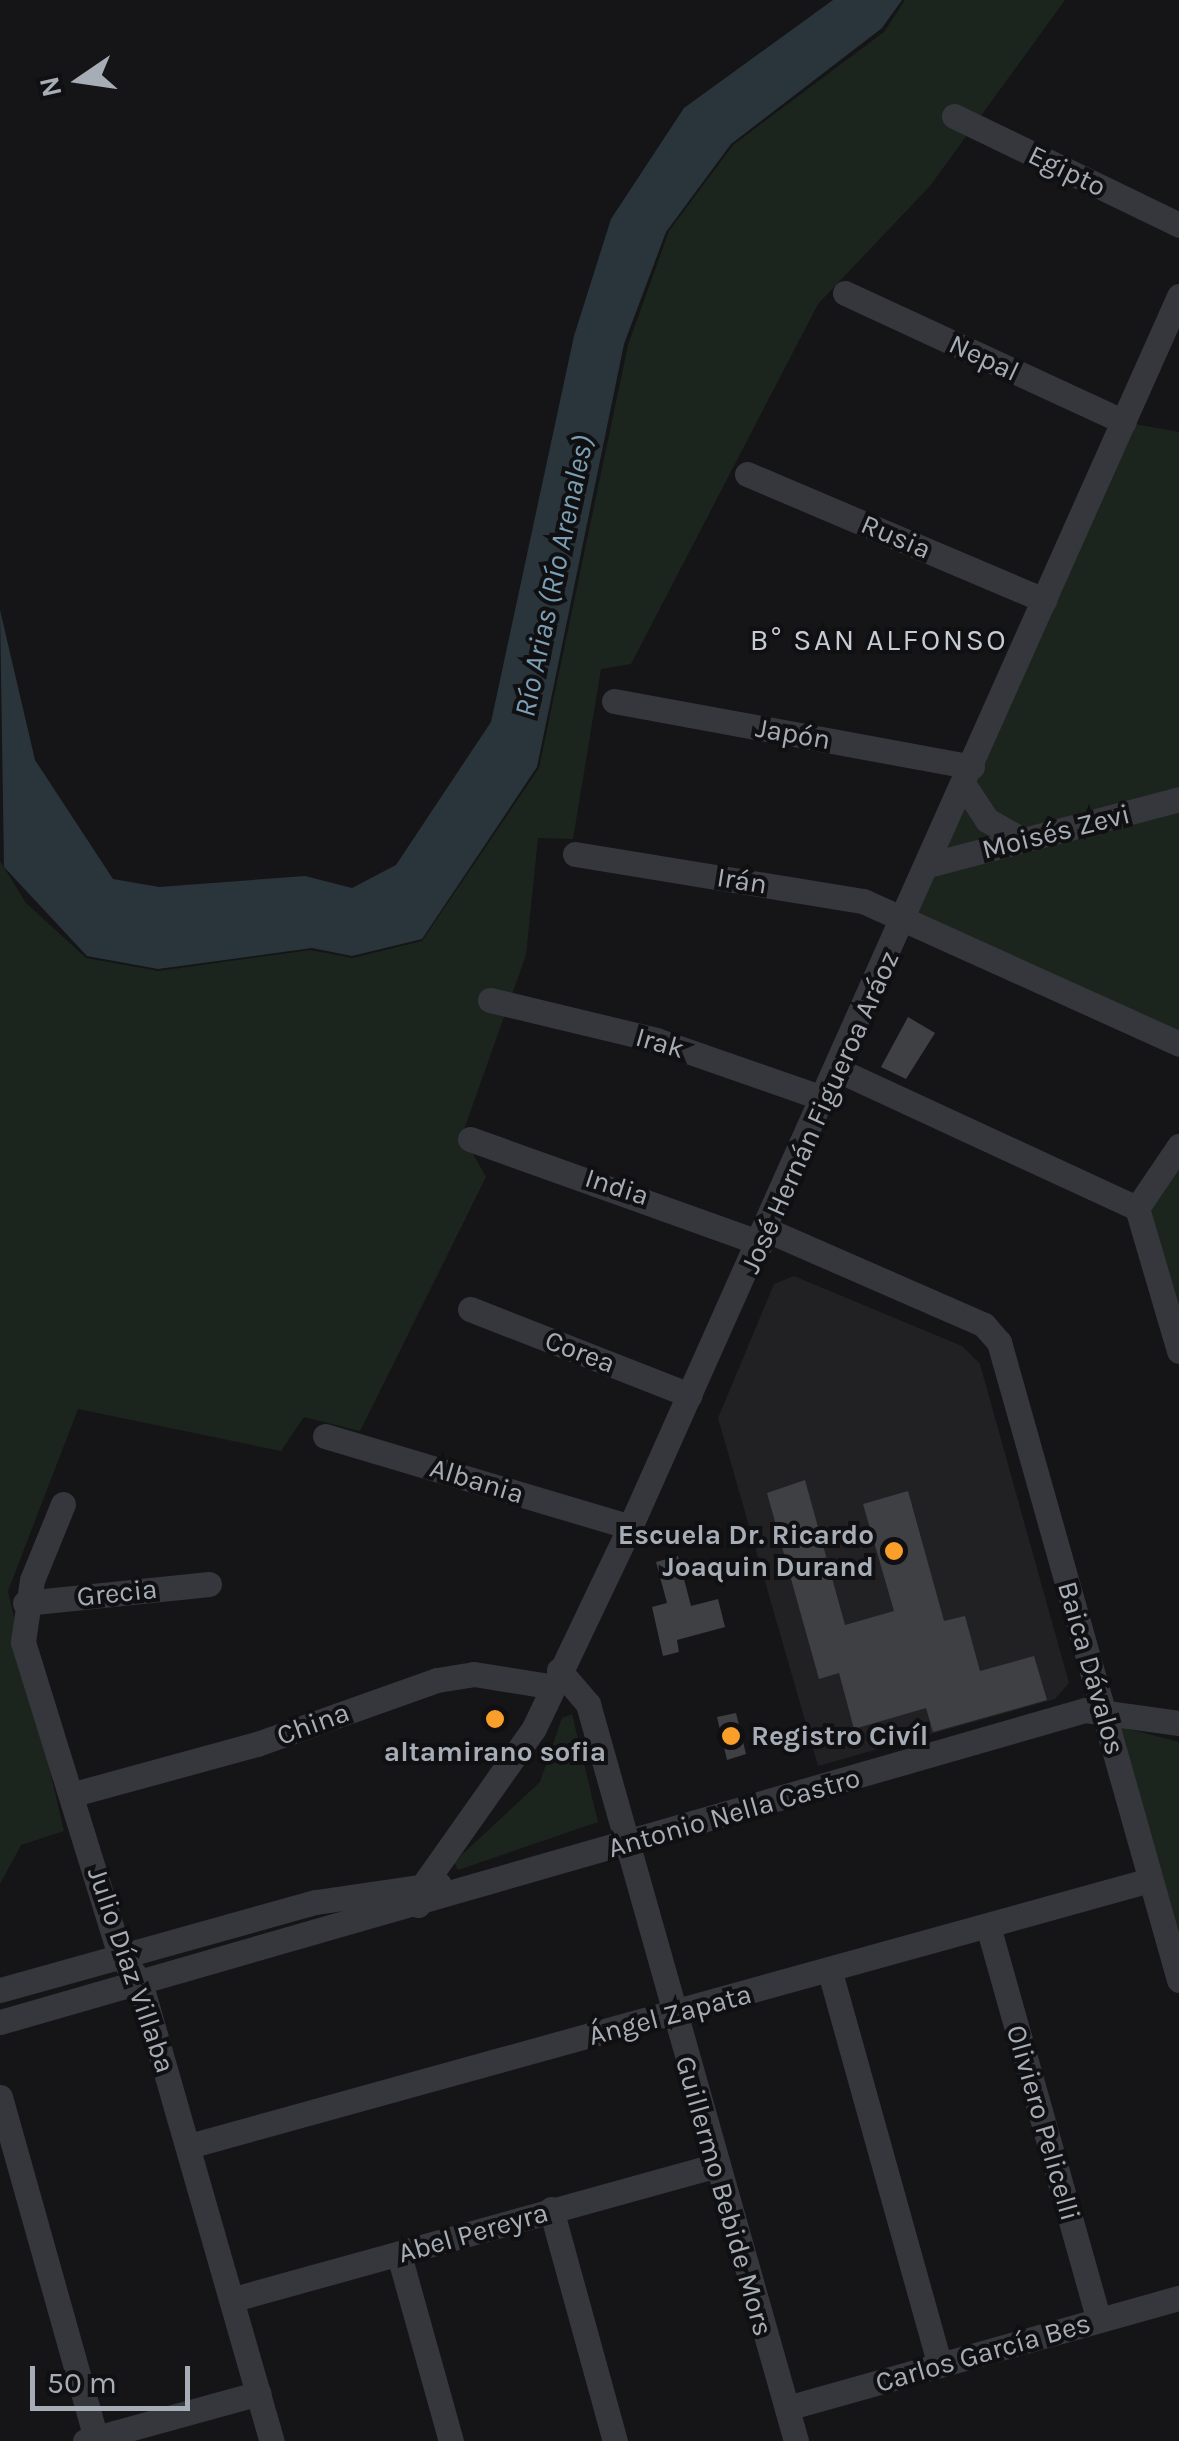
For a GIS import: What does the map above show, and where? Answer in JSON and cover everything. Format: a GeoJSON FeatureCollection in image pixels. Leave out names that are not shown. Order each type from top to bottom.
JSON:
{"type":"FeatureCollection","features":[{"type":"Feature","properties":{"kind":"street","name":"Egipto"},"geometry":{"type":"LineString","coordinates":[[954,116],[1179,225]]}},
{"type":"Feature","properties":{"kind":"street","name":"Nepal"},"geometry":{"type":"LineString","coordinates":[[845,294],[1124,422]]}},
{"type":"Feature","properties":{"kind":"street","name":"José Hernán Figueroa Aráoz"},"geometry":{"type":"LineString","coordinates":[[421,1894],[557,1679],[630,1527],[932,864],[1179,296]]}},
{"type":"Feature","properties":{"kind":"street","name":"Rusia"},"geometry":{"type":"LineString","coordinates":[[748,474],[1044,600]]}},
{"type":"Feature","properties":{"kind":"street","name":"Japón"},"geometry":{"type":"LineString","coordinates":[[614,701],[968,776]]}},
{"type":"Feature","properties":{"kind":"street"},"geometry":{"type":"LineString","coordinates":[[968,776],[987,820],[1024,840]]}},
{"type":"Feature","properties":{"kind":"street","name":"Moisés Zevi"},"geometry":{"type":"LineString","coordinates":[[932,864],[1179,799]]}},
{"type":"Feature","properties":{"kind":"street","name":"Irán"},"geometry":{"type":"LineString","coordinates":[[574,854],[863,901],[1179,1044]]}},
{"type":"Feature","properties":{"kind":"street","name":"Irak"},"geometry":{"type":"LineString","coordinates":[[490,1000],[656,1040],[825,1099]]}},
{"type":"Feature","properties":{"kind":"street"},"geometry":{"type":"LineString","coordinates":[[838,1070],[1137,1208],[1179,1351]]}},
{"type":"Feature","properties":{"kind":"street","name":"India"},"geometry":{"type":"LineString","coordinates":[[470,1139],[764,1237],[984,1325],[1004,1356]]}},
{"type":"Feature","properties":{"kind":"street"},"geometry":{"type":"LineString","coordinates":[[1137,1208],[1179,1146]]}},
{"type":"Feature","properties":{"kind":"street","name":"Corea"},"geometry":{"type":"LineString","coordinates":[[470,1309],[690,1395]]}},
{"type":"Feature","properties":{"kind":"street","name":"Baica Dávalos"},"geometry":{"type":"LineString","coordinates":[[1004,1356],[1179,1980]]}},
{"type":"Feature","properties":{"kind":"street","name":"Albania"},"geometry":{"type":"LineString","coordinates":[[325,1436],[630,1527]]}},
{"type":"Feature","properties":{"kind":"street","name":"Julio Díaz Villaba"},"geometry":{"type":"LineString","coordinates":[[63,1504],[26,1603],[23,1642],[74,1794],[120,1956],[140,1982],[272,2441]]}},
{"type":"Feature","properties":{"kind":"street","name":"Grecia"},"geometry":{"type":"LineString","coordinates":[[26,1603],[209,1584]]}},
{"type":"Feature","properties":{"kind":"street","name":"China"},"geometry":{"type":"LineString","coordinates":[[74,1794],[257,1744],[437,1680],[474,1674],[557,1679]]}},
{"type":"Feature","properties":{"kind":"street","name":"Guillermo Bebide Mors"},"geometry":{"type":"LineString","coordinates":[[557,1679],[588,1704],[712,2166],[796,2441]]}},
{"type":"Feature","properties":{"kind":"street"},"geometry":{"type":"LineString","coordinates":[[1103,1707],[1179,1724]]}},
{"type":"Feature","properties":{"kind":"street","name":"Antonio Nella Castro"},"geometry":{"type":"LineString","coordinates":[[0,1990],[316,1902],[479,1885],[1103,1707]]}},
{"type":"Feature","properties":{"kind":"street","name":"Ángel Zapata"},"geometry":{"type":"LineString","coordinates":[[189,2146],[830,1972],[1150,1880]]}},
{"type":"Feature","properties":{"kind":"street","name":"Antonio Nella Castro"},"geometry":{"type":"LineString","coordinates":[[0,2022],[421,1894]]}},
{"type":"Feature","properties":{"kind":"street","name":"Oliviero Pelicelli"},"geometry":{"type":"LineString","coordinates":[[988,1926],[1099,2320]]}},
{"type":"Feature","properties":{"kind":"street"},"geometry":{"type":"LineString","coordinates":[[830,1972],[940,2366]]}},
{"type":"Feature","properties":{"kind":"street"},"geometry":{"type":"LineString","coordinates":[[0,2096],[90,2440],[259,2393]]}},
{"type":"Feature","properties":{"kind":"street","name":"Abel Pereyra"},"geometry":{"type":"LineString","coordinates":[[234,2299],[712,2166]]}},
{"type":"Feature","properties":{"kind":"street"},"geometry":{"type":"LineString","coordinates":[[551,2210],[615,2441]]}},
{"type":"Feature","properties":{"kind":"street"},"geometry":{"type":"LineString","coordinates":[[399,2255],[451,2441]]}},
{"type":"Feature","properties":{"kind":"street","name":"Carlos García Bes"},"geometry":{"type":"LineString","coordinates":[[787,2408],[1179,2298]]}},
{"type":"Feature","properties":{"kind":"shaded area"},"geometry":{"type":"Polygon","coordinates":[[[905,0],[1065,0],[930,186],[818,304],[631,664],[601,669],[573,839],[538,838],[526,955],[462,1135],[486,1177],[360,1431],[304,1417],[281,1451],[78,1409],[8,1591],[64,1831],[21,1845],[0,1884],[0,861],[26,903],[86,958],[158,971],[310,950],[353,958],[422,941],[539,768],[628,345],[669,231],[733,145],[884,32],[905,0]]]}},
{"type":"Feature","properties":{"kind":"shaded area"},"geometry":{"type":"Polygon","coordinates":[[[1124,422],[1179,432],[1179,1055],[906,922],[1124,422]]]}},
{"type":"Feature","properties":{"kind":"shaded area"},"geometry":{"type":"Polygon","coordinates":[[[1179,1135],[1179,1358],[1137,1208],[1179,1135]]]}},
{"type":"Feature","properties":{"kind":"shaded area","name":"Escuela Dr. Ricardo Joaquin Durand"},"geometry":{"type":"Polygon","coordinates":[[[794,1276],[962,1346],[980,1364],[1069,1683],[1055,1699],[818,1766],[718,1418],[774,1284],[794,1276]]]}},
{"type":"Feature","properties":{"kind":"shaded area"},"geometry":{"type":"Polygon","coordinates":[[[572,1714],[598,1822],[458,1870],[454,1862],[540,1782],[562,1718],[572,1714]]]}},
{"type":"Feature","properties":{"kind":"shaded area"},"geometry":{"type":"Polygon","coordinates":[[[1117,1726],[1179,1742],[1179,1945],[1117,1726]]]}},
{"type":"Feature","properties":{"kind":"water","name":"Río Arias (Río Arenales)"},"geometry":{"type":"Polygon","coordinates":[[[833,0],[902,0],[882,28],[731,144],[666,232],[624,344],[537,767],[422,939],[352,956],[312,948],[158,969],[87,956],[4,867],[0,610],[35,760],[113,879],[159,887],[305,876],[352,888],[396,865],[491,722],[574,336],[611,219],[684,108],[833,0]]]}},
{"type":"Feature","properties":{"kind":"building"},"geometry":{"type":"Polygon","coordinates":[[[908,1017],[935,1033],[906,1079],[881,1067],[908,1017]]]}},
{"type":"Feature","properties":{"kind":"building"},"geometry":{"type":"Polygon","coordinates":[[[805,1480],[845,1625],[894,1611],[863,1504],[908,1491],[944,1621],[965,1616],[980,1671],[1034,1656],[1047,1700],[933,1732],[926,1708],[854,1729],[839,1673],[819,1679],[767,1493],[805,1480]]]}},
{"type":"Feature","properties":{"kind":"building"},"geometry":{"type":"Polygon","coordinates":[[[678,1556],[691,1606],[718,1599],[725,1627],[677,1640],[679,1652],[663,1656],[652,1607],[667,1603],[656,1562],[678,1556]]]}},
{"type":"Feature","properties":{"kind":"building","name":"Registro Civíl"},"geometry":{"type":"Polygon","coordinates":[[[736,1713],[746,1754],[727,1760],[717,1717],[736,1713]]]}},
{"type":"Feature","properties":{"kind":"place","name":"Escuela Dr. Ricardo Joaquin Durand"},"geometry":{"type":"Point","coordinates":[894,1551]}},
{"type":"Feature","properties":{"kind":"place","name":"altamirano sofia"},"geometry":{"type":"Point","coordinates":[495,1719]}},
{"type":"Feature","properties":{"kind":"place","name":"Registro Civíl"},"geometry":{"type":"Point","coordinates":[731,1736]}},
{"type":"Feature","properties":{"kind":"district","name":"B° SAN ALFONSO"},"geometry":{"type":"Point","coordinates":[879,640]}}]}
